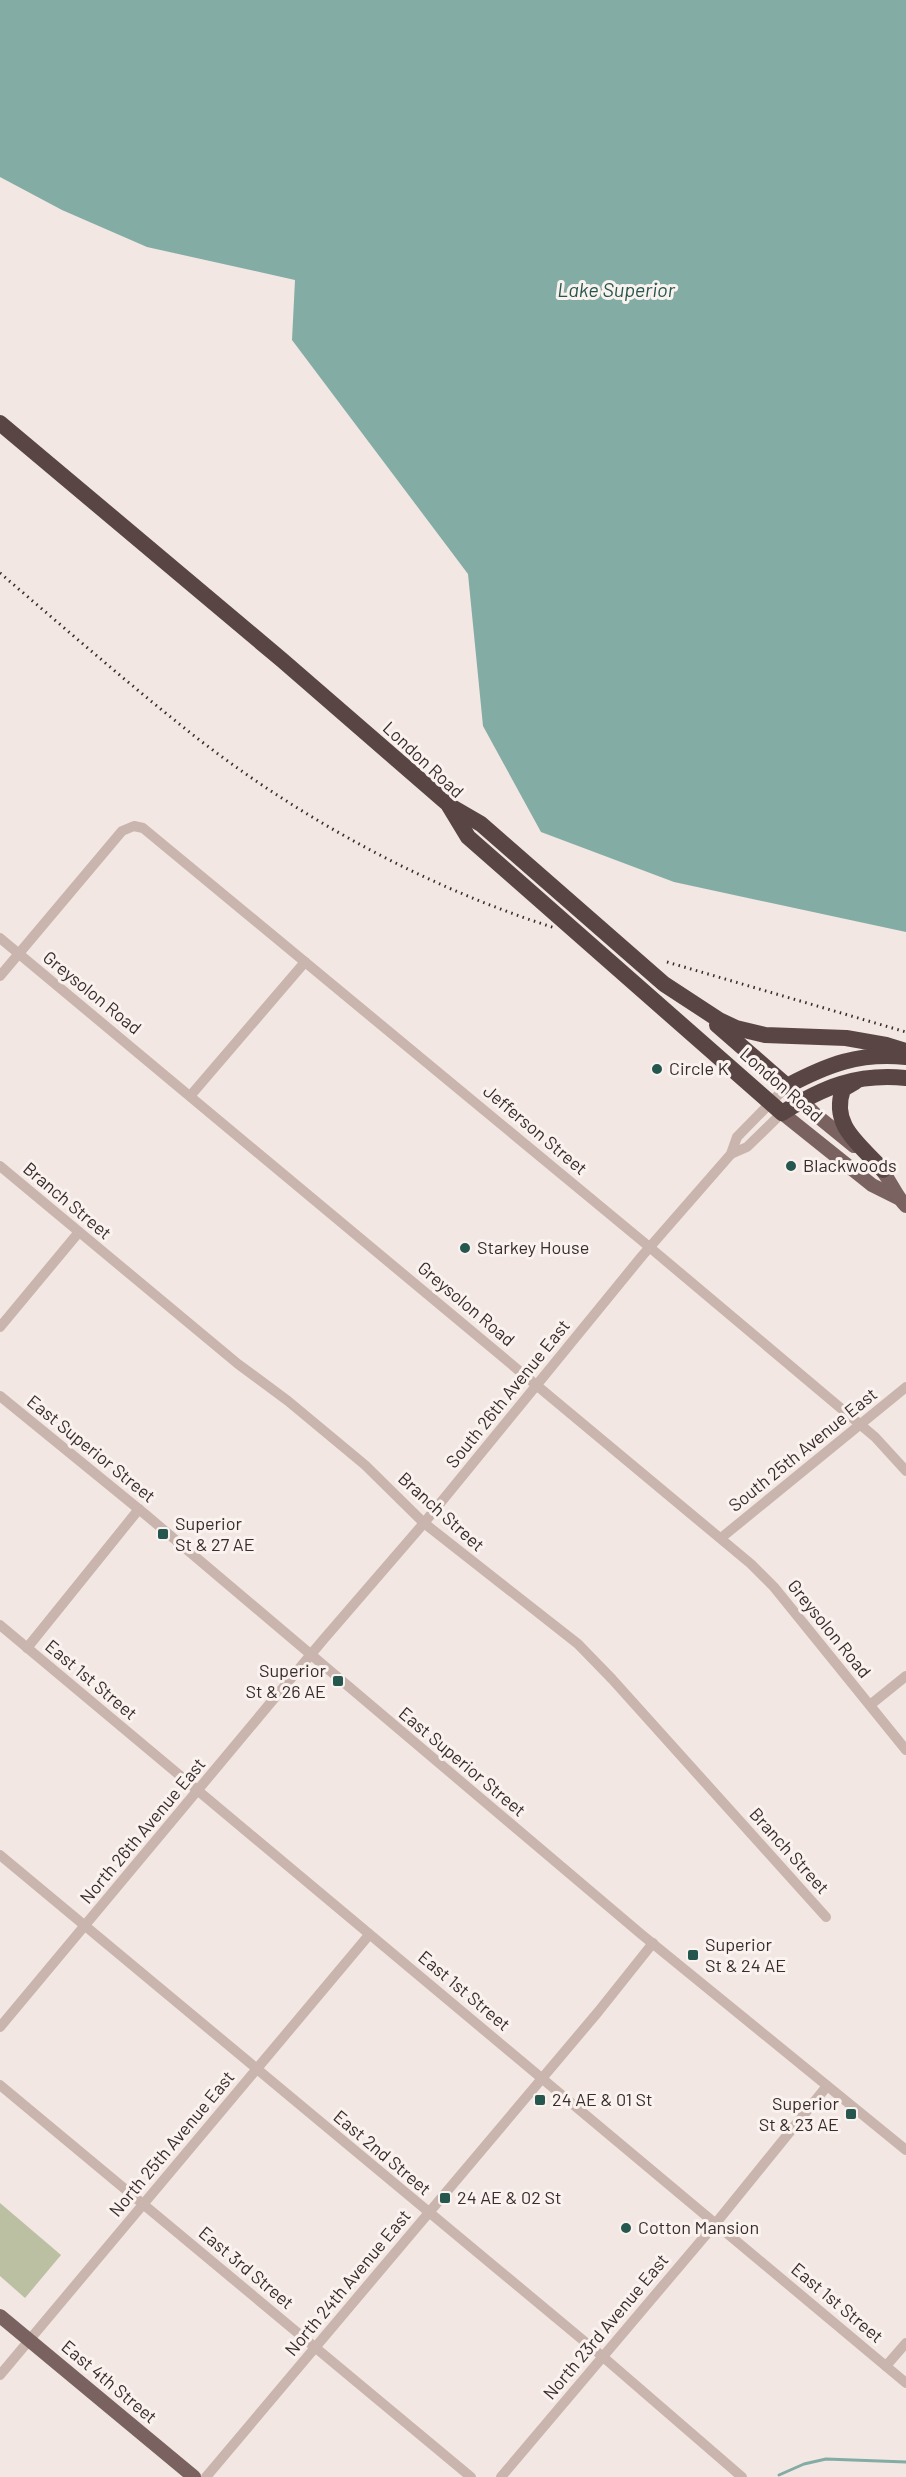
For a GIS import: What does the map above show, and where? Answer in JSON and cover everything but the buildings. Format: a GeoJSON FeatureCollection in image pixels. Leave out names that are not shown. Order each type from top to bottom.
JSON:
{"type":"FeatureCollection","features":[{"type":"Feature","properties":{"kind":"highway","name":"London Road"},"geometry":{"type":"LineString","coordinates":[[0,423],[282,660],[448,804],[468,837],[782,1113]]}},
{"type":"Feature","properties":{"kind":"highway"},"geometry":{"type":"LineString","coordinates":[[448,804],[481,824],[664,984],[719,1020],[750,1033],[846,1038],[886,1045],[906,1052]]}},
{"type":"Feature","properties":{"kind":"highway","name":"London Road"},"geometry":{"type":"LineString","coordinates":[[664,984],[702,1013],[787,1086]]}},
{"type":"Feature","properties":{"kind":"highway"},"geometry":{"type":"LineString","coordinates":[[787,1086],[839,1061],[872,1056],[906,1057]]}},
{"type":"Feature","properties":{"kind":"highway"},"geometry":{"type":"LineString","coordinates":[[864,1078],[843,1089],[838,1104],[843,1125],[883,1170]]}},
{"type":"Feature","properties":{"kind":"highway"},"geometry":{"type":"LineString","coordinates":[[782,1113],[827,1087],[864,1078],[906,1078]]}},
{"type":"Feature","properties":{"kind":"main road","name":"London Road"},"geometry":{"type":"LineString","coordinates":[[787,1086],[816,1115],[883,1170],[902,1202]]}},
{"type":"Feature","properties":{"kind":"main road","name":"London Road"},"geometry":{"type":"LineString","coordinates":[[782,1113],[872,1185],[902,1202]]}},
{"type":"Feature","properties":{"kind":"main road","name":"East 4th Street"},"geometry":{"type":"LineString","coordinates":[[0,2316],[194,2477]]}},
{"type":"Feature","properties":{"kind":"street","name":"Jefferson Street"},"geometry":{"type":"LineString","coordinates":[[19,954],[122,831],[134,826],[145,830],[650,1247],[860,1425],[888,1450],[906,1471]]}},
{"type":"Feature","properties":{"kind":"street","name":"Greysolon Road"},"geometry":{"type":"LineString","coordinates":[[0,938],[751,1563],[774,1587],[906,1750]]}},
{"type":"Feature","properties":{"kind":"street"},"geometry":{"type":"LineString","coordinates":[[0,976],[19,954]]}},
{"type":"Feature","properties":{"kind":"street"},"geometry":{"type":"LineString","coordinates":[[191,1095],[305,962]]}},
{"type":"Feature","properties":{"kind":"street","name":"South 26th Avenue East"},"geometry":{"type":"LineString","coordinates":[[310,1656],[424,1523],[650,1247],[731,1154],[737,1137],[787,1086]]}},
{"type":"Feature","properties":{"kind":"street","name":"South 26th Avenue East"},"geometry":{"type":"LineString","coordinates":[[731,1154],[747,1147],[782,1113]]}},
{"type":"Feature","properties":{"kind":"street","name":"Branch Street"},"geometry":{"type":"LineString","coordinates":[[0,1166],[365,1465],[424,1523],[588,1654],[826,1917]]}},
{"type":"Feature","properties":{"kind":"street"},"geometry":{"type":"LineString","coordinates":[[0,1327],[79,1232]]}},
{"type":"Feature","properties":{"kind":"street","name":"South 25th Avenue East"},"geometry":{"type":"LineString","coordinates":[[721,1538],[906,1387]]}},
{"type":"Feature","properties":{"kind":"street","name":"East Superior Street"},"geometry":{"type":"LineString","coordinates":[[0,1396],[139,1509],[310,1656],[653,1943],[906,2150]]}},
{"type":"Feature","properties":{"kind":"street"},"geometry":{"type":"LineString","coordinates":[[27,1648],[139,1509]]}},
{"type":"Feature","properties":{"kind":"street","name":"East 1st Street"},"geometry":{"type":"LineString","coordinates":[[0,1625],[906,2383]]}},
{"type":"Feature","properties":{"kind":"street","name":"North 26th Avenue East"},"geometry":{"type":"LineString","coordinates":[[0,2027],[310,1656]]}},
{"type":"Feature","properties":{"kind":"street"},"geometry":{"type":"LineString","coordinates":[[870,1705],[906,1676]]}},
{"type":"Feature","properties":{"kind":"street","name":"East 2nd Street"},"geometry":{"type":"LineString","coordinates":[[0,1855],[602,2356],[742,2477]]}},
{"type":"Feature","properties":{"kind":"street","name":"North 25th Avenue East"},"geometry":{"type":"LineString","coordinates":[[0,2375],[369,1935]]}},
{"type":"Feature","properties":{"kind":"street","name":"North 24th Avenue East"},"geometry":{"type":"LineString","coordinates":[[206,2477],[653,1943]]}},
{"type":"Feature","properties":{"kind":"street","name":"East 3rd Street"},"geometry":{"type":"LineString","coordinates":[[0,2085],[471,2477]]}},
{"type":"Feature","properties":{"kind":"street","name":"North 23rd Avenue East"},"geometry":{"type":"LineString","coordinates":[[501,2477],[716,2223],[827,2086]]}},
{"type":"Feature","properties":{"kind":"street"},"geometry":{"type":"LineString","coordinates":[[886,2366],[906,2343]]}},
{"type":"Feature","properties":{"kind":"green space"},"geometry":{"type":"Polygon","coordinates":[[[0,2203],[61,2255],[25,2298],[0,2276],[0,2203]]]}},
{"type":"Feature","properties":{"kind":"water","name":"Lake Superior"},"geometry":{"type":"Polygon","coordinates":[[[0,0],[906,0],[906,932],[674,882],[541,832],[483,726],[468,574],[292,340],[295,280],[147,247],[62,210],[0,177],[0,0]]]}},
{"type":"Feature","properties":{"kind":"waterway"},"geometry":{"type":"LineString","coordinates":[[779,2475],[804,2464],[826,2459],[906,2462]]}},
{"type":"Feature","properties":{"kind":"railway"},"geometry":{"type":"LineString","coordinates":[[0,573],[188,731],[273,792],[317,820],[410,870],[457,892],[555,928]]}},
{"type":"Feature","properties":{"kind":"railway"},"geometry":{"type":"LineString","coordinates":[[667,962],[906,1032]]}},
{"type":"Feature","properties":{"kind":"place","name":"Circle K"},"geometry":{"type":"Point","coordinates":[657,1069]}},
{"type":"Feature","properties":{"kind":"place","name":"Blackwoods"},"geometry":{"type":"Point","coordinates":[791,1166]}},
{"type":"Feature","properties":{"kind":"place","name":"Starkey House"},"geometry":{"type":"Point","coordinates":[465,1248]}},
{"type":"Feature","properties":{"kind":"place","name":"Superior St & 27 AE"},"geometry":{"type":"Point","coordinates":[163,1534]}},
{"type":"Feature","properties":{"kind":"place","name":"Superior St & 26 AE"},"geometry":{"type":"Point","coordinates":[338,1681]}},
{"type":"Feature","properties":{"kind":"place","name":"Superior St & 24 AE"},"geometry":{"type":"Point","coordinates":[693,1955]}},
{"type":"Feature","properties":{"kind":"place","name":"24 AE & 01 St"},"geometry":{"type":"Point","coordinates":[540,2100]}},
{"type":"Feature","properties":{"kind":"place","name":"Superior St & 23 AE"},"geometry":{"type":"Point","coordinates":[851,2114]}},
{"type":"Feature","properties":{"kind":"place","name":"24 AE & 02 St"},"geometry":{"type":"Point","coordinates":[445,2198]}},
{"type":"Feature","properties":{"kind":"place","name":"Cotton Mansion"},"geometry":{"type":"Point","coordinates":[626,2228]}}]}
